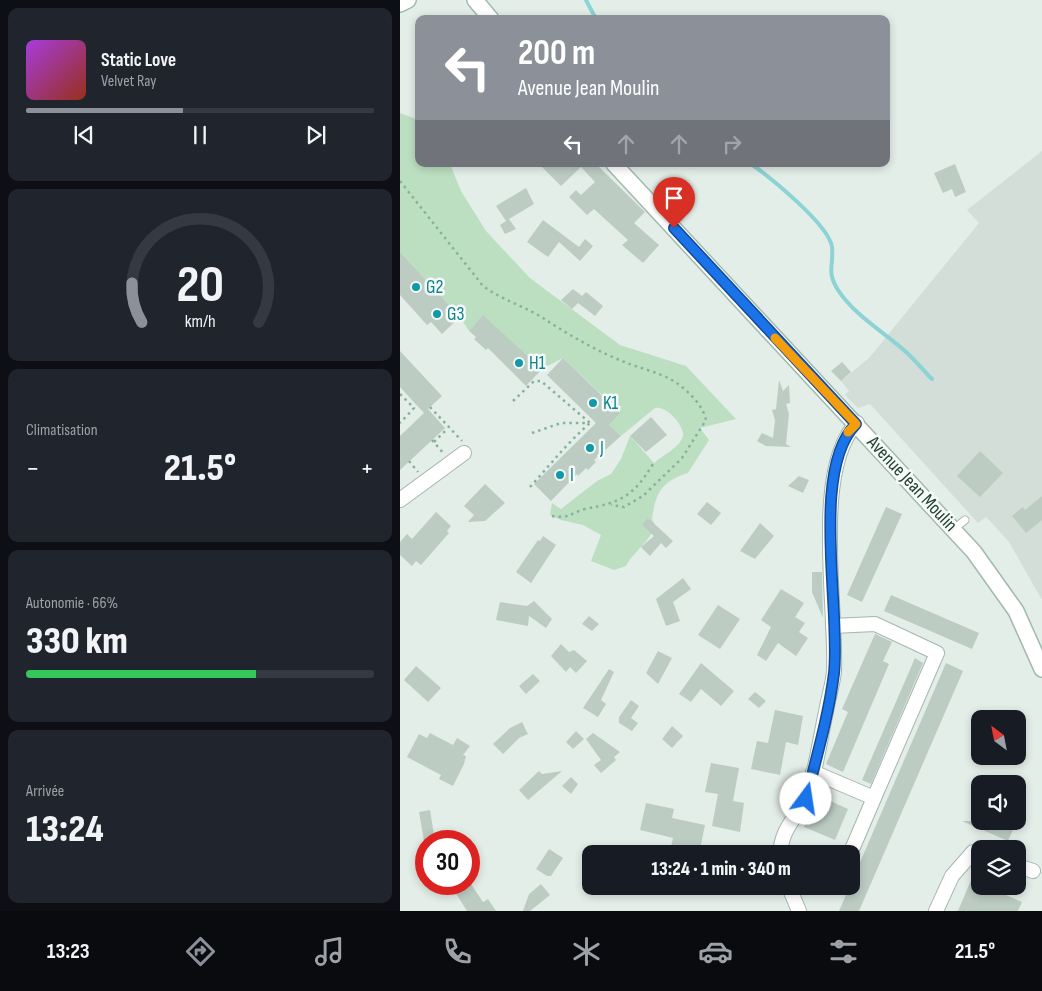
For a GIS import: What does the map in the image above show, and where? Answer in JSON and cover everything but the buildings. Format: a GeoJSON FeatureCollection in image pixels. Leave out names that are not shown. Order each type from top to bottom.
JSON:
{"type":"FeatureCollection","features":[{"type":"Feature","properties":{"kind":"main road"},"geometry":{"type":"LineString","coordinates":[[400,4],[408,0]]}},
{"type":"Feature","properties":{"kind":"main road"},"geometry":{"type":"LineString","coordinates":[[475,0],[488,15]]}},
{"type":"Feature","properties":{"kind":"main road","name":"Avenue Jean Moulin"},"geometry":{"type":"LineString","coordinates":[[617,167],[856,424],[960,525],[1016,612],[1042,668]]}},
{"type":"Feature","properties":{"kind":"street"},"geometry":{"type":"LineString","coordinates":[[781,845],[788,825],[806,799],[834,672],[830,507],[839,454],[847,433],[856,424]]}},
{"type":"Feature","properties":{"kind":"street"},"geometry":{"type":"LineString","coordinates":[[400,500],[465,449]]}},
{"type":"Feature","properties":{"kind":"street"},"geometry":{"type":"LineString","coordinates":[[833,626],[875,624],[937,652],[854,845]]}},
{"type":"Feature","properties":{"kind":"street"},"geometry":{"type":"LineString","coordinates":[[813,772],[874,798]]}},
{"type":"Feature","properties":{"kind":"street"},"geometry":{"type":"LineString","coordinates":[[959,847],[971,851]]}},
{"type":"Feature","properties":{"kind":"street"},"geometry":{"type":"LineString","coordinates":[[936,911],[952,876],[971,859]]}},
{"type":"Feature","properties":{"kind":"street"},"geometry":{"type":"LineString","coordinates":[[1026,869],[1033,871]]}},
{"type":"Feature","properties":{"kind":"street"},"geometry":{"type":"LineString","coordinates":[[792,895],[799,911]]}},
{"type":"Feature","properties":{"kind":"path"},"geometry":{"type":"LineString","coordinates":[[400,181],[483,286],[498,297],[528,310],[588,344],[626,362],[650,370],[681,386],[703,409],[706,420],[682,458],[643,496],[624,507],[611,505],[582,510],[571,516],[552,516]]}},
{"type":"Feature","properties":{"kind":"path"},"geometry":{"type":"LineString","coordinates":[[513,401],[534,381],[541,381],[590,423]]}},
{"type":"Feature","properties":{"kind":"path"},"geometry":{"type":"LineString","coordinates":[[400,394],[414,408],[400,423]]}},
{"type":"Feature","properties":{"kind":"path"},"geometry":{"type":"LineString","coordinates":[[430,408],[465,449]]}},
{"type":"Feature","properties":{"kind":"path"},"geometry":{"type":"LineString","coordinates":[[400,417],[404,419]]}},
{"type":"Feature","properties":{"kind":"path"},"geometry":{"type":"LineString","coordinates":[[532,433],[565,422],[590,423]]}},
{"type":"Feature","properties":{"kind":"path"},"geometry":{"type":"LineString","coordinates":[[530,486],[568,446],[576,434],[590,423]]}},
{"type":"Feature","properties":{"kind":"path"},"geometry":{"type":"LineString","coordinates":[[445,431],[433,441],[446,456]]}},
{"type":"Feature","properties":{"kind":"path"},"geometry":{"type":"LineString","coordinates":[[409,461],[421,474]]}},
{"type":"Feature","properties":{"kind":"path"},"geometry":{"type":"LineString","coordinates":[[611,505],[641,484],[653,464]]}},
{"type":"Feature","properties":{"kind":"shaded area"},"geometry":{"type":"Polygon","coordinates":[[[1042,151],[1042,600],[1009,542],[990,521],[986,517],[978,523],[870,404],[858,408],[845,395],[849,391],[841,381],[869,358],[979,223],[967,210],[1042,151]]]}},
{"type":"Feature","properties":{"kind":"green space"},"geometry":{"type":"Polygon","coordinates":[[[400,113],[415,119],[415,167],[451,167],[461,191],[486,231],[530,278],[620,345],[686,366],[736,419],[700,428],[709,440],[688,473],[672,480],[661,489],[653,511],[654,529],[626,566],[614,570],[591,561],[601,535],[583,525],[561,520],[550,515],[552,503],[561,509],[597,481],[611,474],[621,459],[630,436],[654,463],[681,440],[683,432],[678,422],[670,413],[660,408],[655,408],[621,436],[609,425],[620,412],[563,358],[542,369],[483,316],[469,331],[460,317],[400,252],[400,113]]]}},
{"type":"Feature","properties":{"kind":"waterway"},"geometry":{"type":"LineString","coordinates":[[586,0],[594,15]]}},
{"type":"Feature","properties":{"kind":"waterway"},"geometry":{"type":"LineString","coordinates":[[755,167],[797,202],[821,227],[832,247],[832,278],[845,299],[861,316],[906,352],[932,379]]}},
{"type":"Feature","properties":{"kind":"slow traffic"},"geometry":{"type":"LineString","coordinates":[[775,338],[856,424],[848,432]]}},
{"type":"Feature","properties":{"kind":"place","name":"G2"},"geometry":{"type":"Point","coordinates":[416,287]}},
{"type":"Feature","properties":{"kind":"place","name":"G3"},"geometry":{"type":"Point","coordinates":[437,314]}},
{"type":"Feature","properties":{"kind":"place","name":"H1"},"geometry":{"type":"Point","coordinates":[519,363]}},
{"type":"Feature","properties":{"kind":"place","name":"K1"},"geometry":{"type":"Point","coordinates":[593,403]}},
{"type":"Feature","properties":{"kind":"place","name":"J"},"geometry":{"type":"Point","coordinates":[590,448]}},
{"type":"Feature","properties":{"kind":"place","name":"I"},"geometry":{"type":"Point","coordinates":[560,475]}},
{"type":"Feature","properties":{"kind":"route"},"geometry":{"type":"LineString","coordinates":[[674,228],[856,424],[847,433],[839,454],[830,507],[834,672],[806,799]]}}]}
